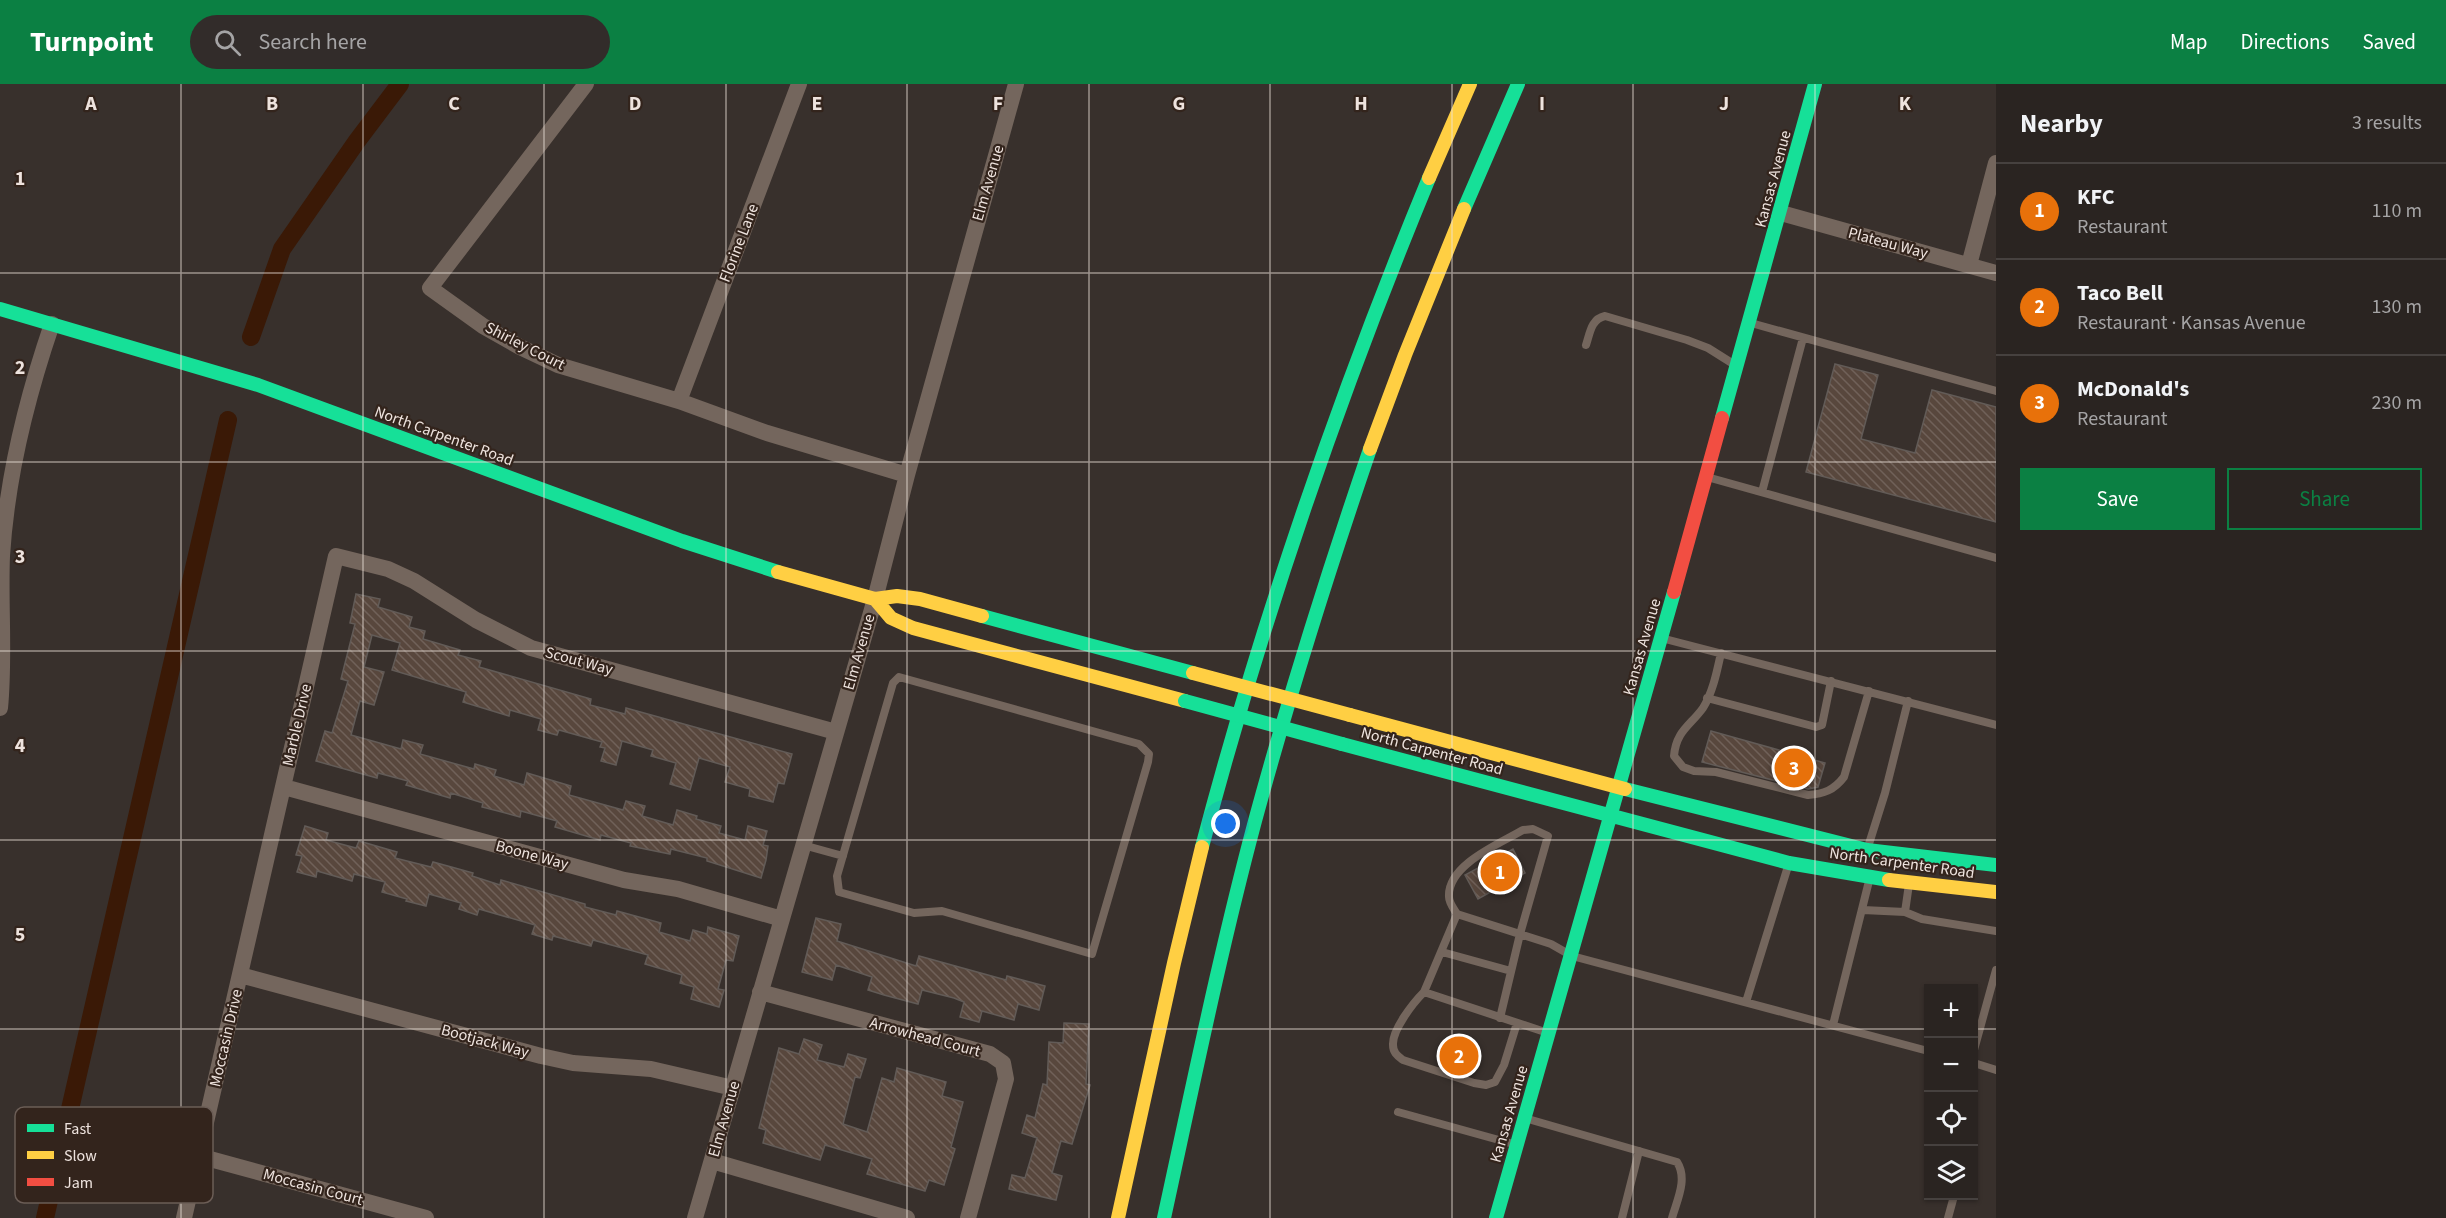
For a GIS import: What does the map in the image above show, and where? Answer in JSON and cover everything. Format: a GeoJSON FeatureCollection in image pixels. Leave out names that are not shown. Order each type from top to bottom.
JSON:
{"type":"FeatureCollection","features":[{"type":"Feature","properties":{"kind":"main road"},"geometry":{"type":"LineString","coordinates":[[1118,1218],[1184,922],[1215,801],[1264,628],[1321,456],[1368,327],[1415,210],[1470,84]]}},
{"type":"Feature","properties":{"kind":"main road"},"geometry":{"type":"LineString","coordinates":[[1164,1218],[1239,883],[1306,641],[1387,401],[1456,225],[1518,84]]}},
{"type":"Feature","properties":{"kind":"main road","name":"Kansas Avenue"},"geometry":{"type":"LineString","coordinates":[[1496,1218],[1612,816],[1815,84]]}},
{"type":"Feature","properties":{"kind":"main road","name":"North Carpenter Road"},"geometry":{"type":"LineString","coordinates":[[0,309],[258,385],[682,541],[760,567],[875,599],[897,596],[920,599],[1619,788],[1867,850],[1996,865]]}},
{"type":"Feature","properties":{"kind":"main road","name":"North Carpenter Road"},"geometry":{"type":"LineString","coordinates":[[875,599],[891,618],[913,628],[1789,863],[1870,878],[1996,892]]}},
{"type":"Feature","properties":{"kind":"street","name":"Shirley Court"},"geometry":{"type":"LineString","coordinates":[[586,84],[430,288],[483,326],[558,365],[680,401],[767,433],[907,475]]}},
{"type":"Feature","properties":{"kind":"street","name":"Florine Lane"},"geometry":{"type":"LineString","coordinates":[[680,401],[799,84]]}},
{"type":"Feature","properties":{"kind":"street","name":"Elm Avenue"},"geometry":{"type":"LineString","coordinates":[[695,1218],[875,599],[907,475],[1016,84]]}},
{"type":"Feature","properties":{"kind":"street"},"geometry":{"type":"LineString","coordinates":[[1969,265],[1996,163]]}},
{"type":"Feature","properties":{"kind":"street","name":"Plateau Way"},"geometry":{"type":"LineString","coordinates":[[1781,213],[1996,273]]}},
{"type":"Feature","properties":{"kind":"street"},"geometry":{"type":"LineString","coordinates":[[0,708],[1,558],[6,463],[51,324]]}},
{"type":"Feature","properties":{"kind":"street","name":"Scout Way"},"geometry":{"type":"LineString","coordinates":[[336,556],[388,569],[414,580],[476,620],[532,648],[836,732]]}},
{"type":"Feature","properties":{"kind":"street","name":"Marble Drive"},"geometry":{"type":"LineString","coordinates":[[259,894],[336,556]]}},
{"type":"Feature","properties":{"kind":"street","name":"Boone Way"},"geometry":{"type":"LineString","coordinates":[[284,787],[624,880],[678,889],[782,919]]}},
{"type":"Feature","properties":{"kind":"street","name":"Moccasin Drive"},"geometry":{"type":"LineString","coordinates":[[210,1107],[259,894]]}},
{"type":"Feature","properties":{"kind":"street","name":"Bootjack Way"},"geometry":{"type":"LineString","coordinates":[[240,975],[541,1056],[573,1063],[651,1069],[733,1088]]}},
{"type":"Feature","properties":{"kind":"street","name":"Arrowhead Court"},"geometry":{"type":"LineString","coordinates":[[760,992],[990,1054],[1003,1063],[1006,1079],[968,1218]]}},
{"type":"Feature","properties":{"kind":"street","name":"Moccasin Court"},"geometry":{"type":"LineString","coordinates":[[213,1160],[426,1218]]}},
{"type":"Feature","properties":{"kind":"street"},"geometry":{"type":"LineString","coordinates":[[712,1161],[907,1218]]}},
{"type":"Feature","properties":{"kind":"street","name":"Moccasin Drive"},"geometry":{"type":"LineString","coordinates":[[184,1218],[188,1203]]}},
{"type":"Feature","properties":{"kind":"lane"},"geometry":{"type":"LineString","coordinates":[[1586,345],[1594,322],[1605,316],[1708,348],[1738,367]]}},
{"type":"Feature","properties":{"kind":"lane"},"geometry":{"type":"LineString","coordinates":[[1750,323],[1996,391]]}},
{"type":"Feature","properties":{"kind":"lane"},"geometry":{"type":"LineString","coordinates":[[1762,492],[1803,338]]}},
{"type":"Feature","properties":{"kind":"lane"},"geometry":{"type":"LineString","coordinates":[[1707,477],[1996,558]]}},
{"type":"Feature","properties":{"kind":"lane"},"geometry":{"type":"LineString","coordinates":[[1661,638],[1996,725]]}},
{"type":"Feature","properties":{"kind":"lane"},"geometry":{"type":"LineString","coordinates":[[1721,653],[1713,685],[1703,708],[1685,727],[1675,745],[1674,756],[1683,767],[1694,771],[1716,772],[1808,795],[1822,794],[1844,777],[1869,691]]}},
{"type":"Feature","properties":{"kind":"lane"},"geometry":{"type":"LineString","coordinates":[[899,677],[1139,744],[1149,754],[1092,954],[942,911],[914,913],[839,892],[837,876],[843,856],[893,683],[899,677]]}},
{"type":"Feature","properties":{"kind":"lane"},"geometry":{"type":"LineString","coordinates":[[1707,698],[1816,727],[1822,725],[1824,719],[1831,681]]}},
{"type":"Feature","properties":{"kind":"lane"},"geometry":{"type":"LineString","coordinates":[[1867,850],[1885,793],[1908,701]]}},
{"type":"Feature","properties":{"kind":"lane"},"geometry":{"type":"LineString","coordinates":[[1500,1018],[1520,934],[1548,836],[1533,829],[1522,830],[1463,866],[1450,885],[1449,899],[1457,914],[1520,934],[1551,944],[1572,956],[1924,1050]]}},
{"type":"Feature","properties":{"kind":"lane"},"geometry":{"type":"LineString","coordinates":[[803,845],[843,856]]}},
{"type":"Feature","properties":{"kind":"lane"},"geometry":{"type":"LineString","coordinates":[[1746,1002],[1789,863]]}},
{"type":"Feature","properties":{"kind":"lane"},"geometry":{"type":"LineString","coordinates":[[1833,1025],[1870,878]]}},
{"type":"Feature","properties":{"kind":"lane"},"geometry":{"type":"LineString","coordinates":[[1905,912],[1909,882]]}},
{"type":"Feature","properties":{"kind":"lane"},"geometry":{"type":"LineString","coordinates":[[1863,910],[1905,912],[1922,919],[1996,931]]}},
{"type":"Feature","properties":{"kind":"lane"},"geometry":{"type":"LineString","coordinates":[[1457,914],[1424,992],[1406,1014],[1392,1044],[1394,1053],[1403,1060],[1486,1085],[1495,1082],[1504,1065],[1517,1023]]}},
{"type":"Feature","properties":{"kind":"lane"},"geometry":{"type":"LineString","coordinates":[[1442,952],[1511,971]]}},
{"type":"Feature","properties":{"kind":"lane"},"geometry":{"type":"LineString","coordinates":[[1977,1038],[1996,970]]}},
{"type":"Feature","properties":{"kind":"lane"},"geometry":{"type":"LineString","coordinates":[[1424,992],[1550,1033]]}},
{"type":"Feature","properties":{"kind":"lane"},"geometry":{"type":"LineString","coordinates":[[1978,1065],[1996,1070]]}},
{"type":"Feature","properties":{"kind":"lane"},"geometry":{"type":"LineString","coordinates":[[1398,1112],[1517,1145]]}},
{"type":"Feature","properties":{"kind":"lane"},"geometry":{"type":"LineString","coordinates":[[1525,1118],[1677,1162],[1681,1169],[1682,1185],[1672,1218]]}},
{"type":"Feature","properties":{"kind":"lane"},"geometry":{"type":"LineString","coordinates":[[1623,1218],[1639,1151]]}},
{"type":"Feature","properties":{"kind":"lane"},"geometry":{"type":"LineString","coordinates":[[1948,1218],[1953,1200]]}},
{"type":"Feature","properties":{"kind":"building"},"geometry":{"type":"Polygon","coordinates":[[[1835,364],[1878,375],[1861,439],[1915,453],[1932,390],[1996,407],[1996,522],[1806,472],[1835,364]]]}},
{"type":"Feature","properties":{"kind":"building"},"geometry":{"type":"Polygon","coordinates":[[[356,594],[380,599],[378,607],[412,617],[409,627],[425,631],[423,639],[460,650],[458,655],[481,661],[479,667],[591,699],[590,705],[625,714],[626,708],[792,754],[784,784],[778,783],[773,802],[749,796],[750,789],[725,782],[730,767],[699,758],[690,790],[670,784],[676,763],[651,756],[653,750],[622,741],[616,765],[601,761],[605,748],[600,747],[602,742],[559,730],[557,735],[538,730],[541,719],[510,710],[509,716],[463,702],[466,692],[392,670],[400,643],[372,635],[364,667],[384,672],[374,705],[360,701],[351,735],[401,749],[403,740],[423,745],[420,754],[474,769],[475,764],[496,770],[494,776],[524,785],[527,773],[571,786],[569,795],[623,810],[626,801],[645,806],[642,816],[673,825],[677,810],[697,816],[696,819],[721,826],[719,833],[745,840],[748,826],[767,831],[763,845],[768,846],[761,878],[707,861],[707,858],[671,849],[670,854],[630,846],[631,843],[601,835],[600,840],[555,827],[557,821],[521,811],[520,817],[482,807],[483,803],[451,793],[450,798],[406,785],[408,781],[378,773],[377,778],[316,761],[325,731],[332,733],[348,681],[341,679],[355,624],[350,623],[356,594]]]}},
{"type":"Feature","properties":{"kind":"building"},"geometry":{"type":"Polygon","coordinates":[[[1711,731],[1825,763],[1818,787],[1808,789],[1702,762],[1711,731]]]}},
{"type":"Feature","properties":{"kind":"building"},"geometry":{"type":"Polygon","coordinates":[[[305,826],[328,833],[326,840],[356,848],[359,841],[397,852],[395,858],[431,867],[433,862],[473,873],[472,876],[500,885],[501,880],[585,904],[585,907],[616,915],[617,911],[661,923],[659,932],[690,941],[693,930],[707,934],[708,927],[739,936],[733,961],[726,960],[718,989],[724,990],[719,1007],[691,999],[694,987],[680,983],[682,975],[645,964],[648,955],[593,940],[591,946],[553,936],[552,940],[532,934],[535,925],[479,909],[477,915],[459,909],[461,903],[429,894],[426,906],[406,901],[407,899],[382,892],[385,882],[354,874],[352,881],[317,871],[316,877],[297,872],[302,856],[296,855],[305,826]]]}},
{"type":"Feature","properties":{"kind":"building"},"geometry":{"type":"Polygon","coordinates":[[[1513,849],[1525,873],[1478,899],[1465,875],[1513,849]]]}},
{"type":"Feature","properties":{"kind":"building"},"geometry":{"type":"Polygon","coordinates":[[[816,918],[841,924],[837,941],[916,966],[919,956],[1006,980],[1007,976],[1045,986],[1039,1010],[1018,1004],[1014,1020],[982,1011],[979,1022],[960,1017],[964,1002],[954,998],[922,990],[918,1004],[884,995],[868,990],[872,977],[836,965],[832,980],[802,972],[816,918]]]}},
{"type":"Feature","properties":{"kind":"building"},"geometry":{"type":"Polygon","coordinates":[[[1064,1023],[1089,1024],[1086,1084],[1090,1085],[1072,1144],[1061,1141],[1052,1173],[1062,1176],[1056,1200],[1009,1189],[1012,1175],[1025,1178],[1037,1138],[1022,1133],[1027,1115],[1035,1118],[1043,1084],[1047,1085],[1049,1042],[1063,1043],[1064,1023]]]}},
{"type":"Feature","properties":{"kind":"building"},"geometry":{"type":"Polygon","coordinates":[[[804,1039],[822,1045],[817,1060],[844,1067],[848,1054],[866,1059],[860,1078],[855,1077],[843,1124],[867,1132],[882,1078],[894,1082],[897,1068],[946,1082],[942,1096],[963,1102],[951,1147],[955,1149],[944,1185],[929,1180],[925,1191],[867,1174],[872,1159],[825,1145],[820,1160],[763,1143],[766,1130],[759,1128],[779,1048],[799,1054],[804,1039]]]}},
{"type":"Feature","properties":{"kind":"waterway"},"geometry":{"type":"LineString","coordinates":[[251,337],[282,249],[357,141],[400,84]]}},
{"type":"Feature","properties":{"kind":"waterway"},"geometry":{"type":"LineString","coordinates":[[70,1107],[228,420]]}},
{"type":"Feature","properties":{"kind":"waterway"},"geometry":{"type":"LineString","coordinates":[[45,1218],[48,1203]]}},
{"type":"Feature","properties":{"kind":"traffic: fast"},"geometry":{"type":"LineString","coordinates":[[1464,209],[1518,84]]}},
{"type":"Feature","properties":{"kind":"traffic: fast"},"geometry":{"type":"LineString","coordinates":[[1722,418],[1815,84]]}},
{"type":"Feature","properties":{"kind":"traffic: fast"},"geometry":{"type":"LineString","coordinates":[[1202,847],[1250,677],[1304,509],[1364,342],[1429,178]]}},
{"type":"Feature","properties":{"kind":"traffic: fast"},"geometry":{"type":"LineString","coordinates":[[0,309],[258,385],[682,541],[778,572]]}},
{"type":"Feature","properties":{"kind":"traffic: fast"},"geometry":{"type":"LineString","coordinates":[[1164,1218],[1218,969],[1255,821],[1309,634],[1370,449]]}},
{"type":"Feature","properties":{"kind":"traffic: fast"},"geometry":{"type":"LineString","coordinates":[[1496,1218],[1674,592]]}},
{"type":"Feature","properties":{"kind":"traffic: fast"},"geometry":{"type":"LineString","coordinates":[[982,616],[1193,673]]}},
{"type":"Feature","properties":{"kind":"traffic: fast"},"geometry":{"type":"LineString","coordinates":[[1185,701],[1342,744]]}},
{"type":"Feature","properties":{"kind":"traffic: fast"},"geometry":{"type":"LineString","coordinates":[[1342,744],[1789,863],[1889,880]]}},
{"type":"Feature","properties":{"kind":"traffic: fast"},"geometry":{"type":"LineString","coordinates":[[1625,789],[1867,850],[1996,865]]}},
{"type":"Feature","properties":{"kind":"traffic: slow"},"geometry":{"type":"LineString","coordinates":[[1429,178],[1470,84]]}},
{"type":"Feature","properties":{"kind":"traffic: slow"},"geometry":{"type":"LineString","coordinates":[[1370,449],[1464,209]]}},
{"type":"Feature","properties":{"kind":"traffic: slow"},"geometry":{"type":"LineString","coordinates":[[778,572],[875,599],[897,596],[920,599],[982,616]]}},
{"type":"Feature","properties":{"kind":"traffic: slow"},"geometry":{"type":"LineString","coordinates":[[875,599],[891,618],[913,628],[1185,701]]}},
{"type":"Feature","properties":{"kind":"traffic: slow"},"geometry":{"type":"LineString","coordinates":[[1193,673],[1350,715]]}},
{"type":"Feature","properties":{"kind":"traffic: slow"},"geometry":{"type":"LineString","coordinates":[[1350,715],[1625,789]]}},
{"type":"Feature","properties":{"kind":"traffic: slow"},"geometry":{"type":"LineString","coordinates":[[1118,1218],[1202,847]]}},
{"type":"Feature","properties":{"kind":"traffic: slow"},"geometry":{"type":"LineString","coordinates":[[1889,880],[1996,892]]}},
{"type":"Feature","properties":{"kind":"traffic: jam"},"geometry":{"type":"LineString","coordinates":[[1674,592],[1722,418]]}},
{"type":"Feature","properties":{"kind":"place","name":"McDonald's"},"geometry":{"type":"Point","coordinates":[1794,768]}},
{"type":"Feature","properties":{"kind":"place","name":"KFC"},"geometry":{"type":"Point","coordinates":[1500,872]}},
{"type":"Feature","properties":{"kind":"place","name":"Taco Bell"},"geometry":{"type":"Point","coordinates":[1459,1056]}}]}
